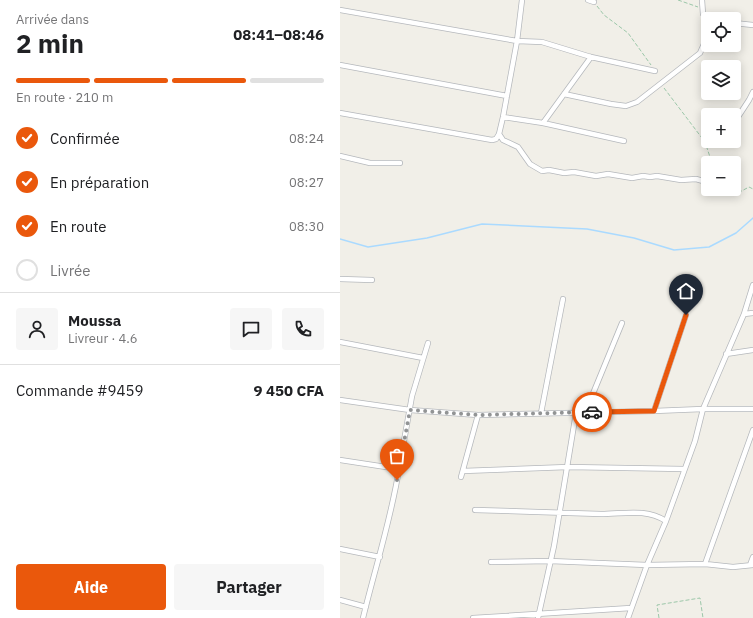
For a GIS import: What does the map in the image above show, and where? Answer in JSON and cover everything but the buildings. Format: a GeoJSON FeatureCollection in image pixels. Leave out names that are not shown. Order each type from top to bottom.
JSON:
{"type":"FeatureCollection","features":[{"type":"Feature","properties":{"kind":"street"},"geometry":{"type":"LineString","coordinates":[[340,113],[492,140],[496,139],[504,118],[517,41],[522,0]]}},
{"type":"Feature","properties":{"kind":"street"},"geometry":{"type":"LineString","coordinates":[[588,0],[594,2]]}},
{"type":"Feature","properties":{"kind":"street"},"geometry":{"type":"LineString","coordinates":[[702,0],[703,12]]}},
{"type":"Feature","properties":{"kind":"street"},"geometry":{"type":"LineString","coordinates":[[340,10],[517,41],[542,42],[591,57],[655,71]]}},
{"type":"Feature","properties":{"kind":"street"},"geometry":{"type":"LineString","coordinates":[[741,24],[753,25]]}},
{"type":"Feature","properties":{"kind":"street"},"geometry":{"type":"LineString","coordinates":[[564,94],[626,106],[637,102],[693,59],[701,51]]}},
{"type":"Feature","properties":{"kind":"street"},"geometry":{"type":"LineString","coordinates":[[544,123],[591,57]]}},
{"type":"Feature","properties":{"kind":"street"},"geometry":{"type":"LineString","coordinates":[[340,65],[507,96]]}},
{"type":"Feature","properties":{"kind":"street"},"geometry":{"type":"LineString","coordinates":[[741,112],[753,92]]}},
{"type":"Feature","properties":{"kind":"street"},"geometry":{"type":"LineString","coordinates":[[504,118],[544,123],[624,142]]}},
{"type":"Feature","properties":{"kind":"street"},"geometry":{"type":"LineString","coordinates":[[499,134],[503,140],[518,147],[530,164],[542,171],[549,170],[564,173],[574,172],[596,176],[608,174],[632,178],[657,176],[681,180],[696,179],[701,180]]}},
{"type":"Feature","properties":{"kind":"street"},"geometry":{"type":"LineString","coordinates":[[340,156],[370,163],[400,163]]}},
{"type":"Feature","properties":{"kind":"street"},"geometry":{"type":"LineString","coordinates":[[340,279],[372,280]]}},
{"type":"Feature","properties":{"kind":"street"},"geometry":{"type":"LineString","coordinates":[[628,618],[646,565],[666,521],[695,441],[703,409],[744,314],[753,285]]}},
{"type":"Feature","properties":{"kind":"street"},"geometry":{"type":"LineString","coordinates":[[541,414],[563,299]]}},
{"type":"Feature","properties":{"kind":"street"},"geometry":{"type":"LineString","coordinates":[[744,314],[753,313]]}},
{"type":"Feature","properties":{"kind":"street"},"geometry":{"type":"LineString","coordinates":[[654,411],[686,315]]}},
{"type":"Feature","properties":{"kind":"street"},"geometry":{"type":"LineString","coordinates":[[585,413],[622,323]]}},
{"type":"Feature","properties":{"kind":"street"},"geometry":{"type":"LineString","coordinates":[[340,342],[423,358]]}},
{"type":"Feature","properties":{"kind":"street"},"geometry":{"type":"LineString","coordinates":[[364,618],[395,491],[412,396],[428,343]]}},
{"type":"Feature","properties":{"kind":"street"},"geometry":{"type":"LineString","coordinates":[[726,354],[753,350]]}},
{"type":"Feature","properties":{"kind":"street"},"geometry":{"type":"LineString","coordinates":[[340,400],[410,410],[478,415],[753,409]]}},
{"type":"Feature","properties":{"kind":"street"},"geometry":{"type":"LineString","coordinates":[[538,615],[560,512],[576,413]]}},
{"type":"Feature","properties":{"kind":"street"},"geometry":{"type":"LineString","coordinates":[[461,477],[478,415]]}},
{"type":"Feature","properties":{"kind":"street"},"geometry":{"type":"LineString","coordinates":[[706,564],[753,430]]}},
{"type":"Feature","properties":{"kind":"street"},"geometry":{"type":"LineString","coordinates":[[340,460],[399,469]]}},
{"type":"Feature","properties":{"kind":"street"},"geometry":{"type":"LineString","coordinates":[[463,471],[568,467],[684,469]]}},
{"type":"Feature","properties":{"kind":"street"},"geometry":{"type":"LineString","coordinates":[[475,510],[602,514],[636,512],[653,514],[666,521]]}},
{"type":"Feature","properties":{"kind":"street"},"geometry":{"type":"LineString","coordinates":[[340,549],[380,557]]}},
{"type":"Feature","properties":{"kind":"street"},"geometry":{"type":"LineString","coordinates":[[491,562],[550,561],[646,565],[706,564],[733,567],[752,565],[753,557]]}},
{"type":"Feature","properties":{"kind":"street"},"geometry":{"type":"LineString","coordinates":[[340,600],[366,607]]}},
{"type":"Feature","properties":{"kind":"street"},"geometry":{"type":"LineString","coordinates":[[473,618],[631,608]]}},
{"type":"Feature","properties":{"kind":"path"},"geometry":{"type":"LineString","coordinates":[[678,0],[702,8]]}},
{"type":"Feature","properties":{"kind":"path"},"geometry":{"type":"LineString","coordinates":[[594,2],[604,16],[628,33],[655,71]]}},
{"type":"Feature","properties":{"kind":"path"},"geometry":{"type":"LineString","coordinates":[[661,83],[705,142],[710,156]]}},
{"type":"Feature","properties":{"kind":"path"},"geometry":{"type":"LineString","coordinates":[[741,192],[750,187],[753,189]]}},
{"type":"Feature","properties":{"kind":"path"},"geometry":{"type":"LineString","coordinates":[[659,618],[657,605],[700,598],[703,618]]}},
{"type":"Feature","properties":{"kind":"waterway"},"geometry":{"type":"LineString","coordinates":[[340,239],[368,247],[427,238],[482,224],[587,229],[634,238],[674,250],[709,247],[736,233],[753,218]]}},
{"type":"Feature","properties":{"kind":"way so far"},"geometry":{"type":"LineString","coordinates":[[397,480],[410,410],[478,415],[592,412]]}},
{"type":"Feature","properties":{"kind":"route"},"geometry":{"type":"LineString","coordinates":[[592,412],[654,411],[686,315]]}}]}
